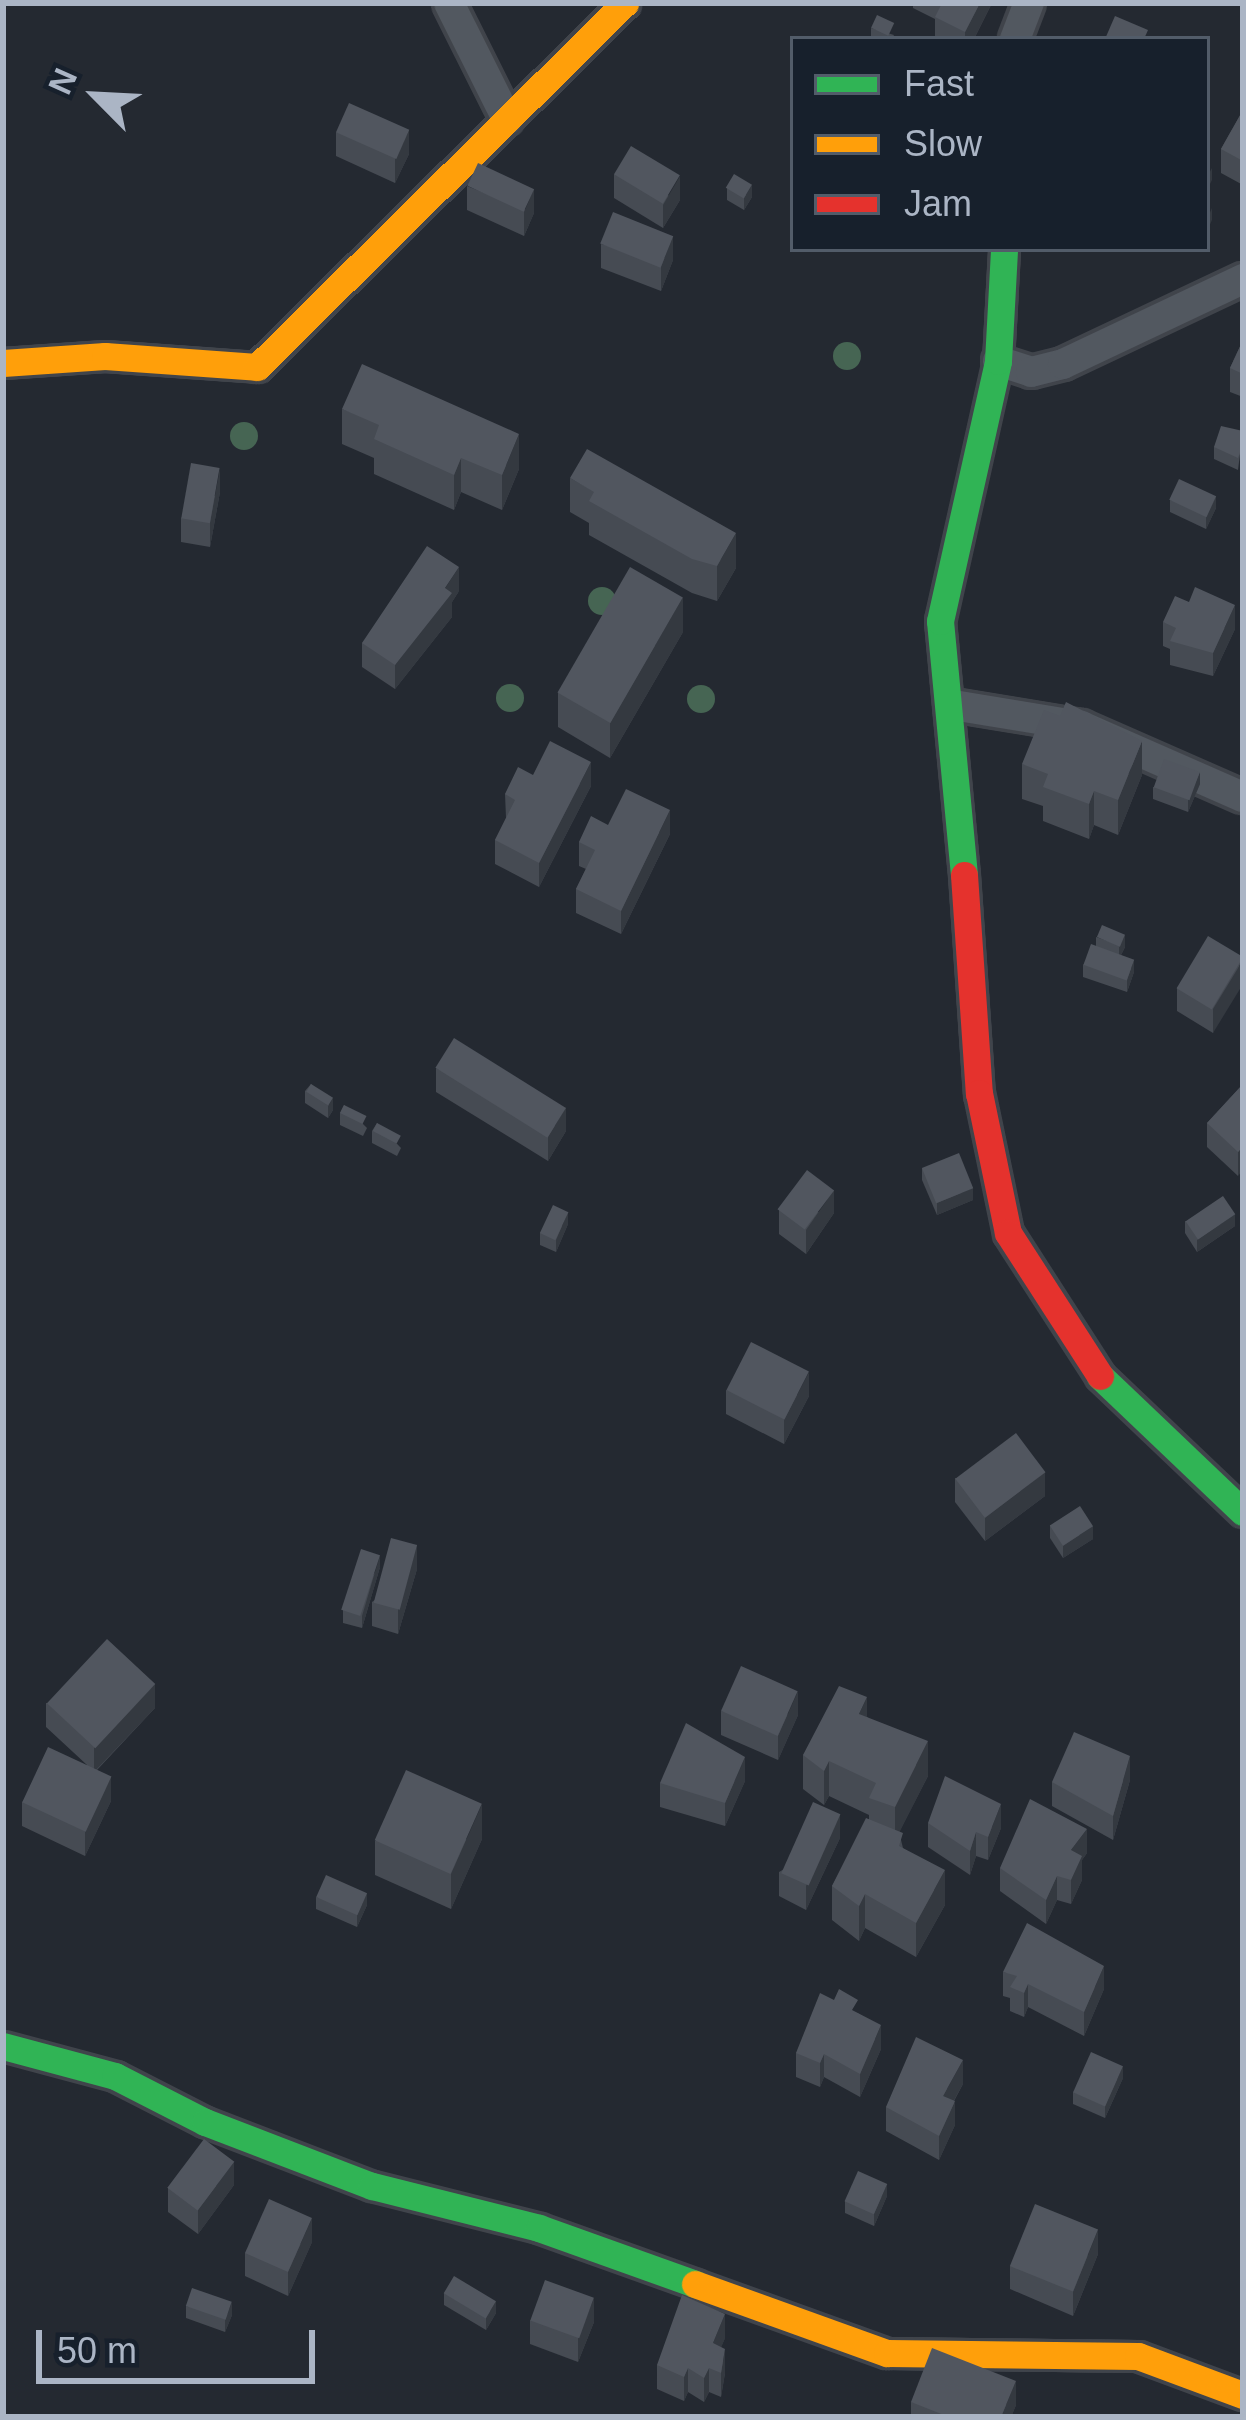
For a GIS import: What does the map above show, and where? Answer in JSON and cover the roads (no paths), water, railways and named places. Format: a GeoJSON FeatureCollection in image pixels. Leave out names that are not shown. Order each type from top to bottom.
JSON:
{"type":"FeatureCollection","features":[{"type":"Feature","properties":{"kind":"street"},"geometry":{"type":"LineString","coordinates":[[449,3],[508,119]]}},
{"type":"Feature","properties":{"kind":"street"},"geometry":{"type":"LineString","coordinates":[[3,363],[104,356],[257,367],[625,3]]}},
{"type":"Feature","properties":{"kind":"street"},"geometry":{"type":"LineString","coordinates":[[1017,36],[1029,3]]}},
{"type":"Feature","properties":{"kind":"street"},"geometry":{"type":"LineString","coordinates":[[1004,252],[998,361],[940,621],[953,705],[979,1093],[1008,1233],[1090,1366],[1243,1512]]}},
{"type":"Feature","properties":{"kind":"street"},"geometry":{"type":"LineString","coordinates":[[998,361],[1030,372],[1063,364],[1243,279]]}},
{"type":"Feature","properties":{"kind":"street"},"geometry":{"type":"LineString","coordinates":[[953,705],[1081,726],[1243,797]]}},
{"type":"Feature","properties":{"kind":"street"},"geometry":{"type":"LineString","coordinates":[[3,2046],[115,2076],[205,2122],[373,2186],[538,2228],[887,2353],[1138,2356],[1243,2395]]}}]}
